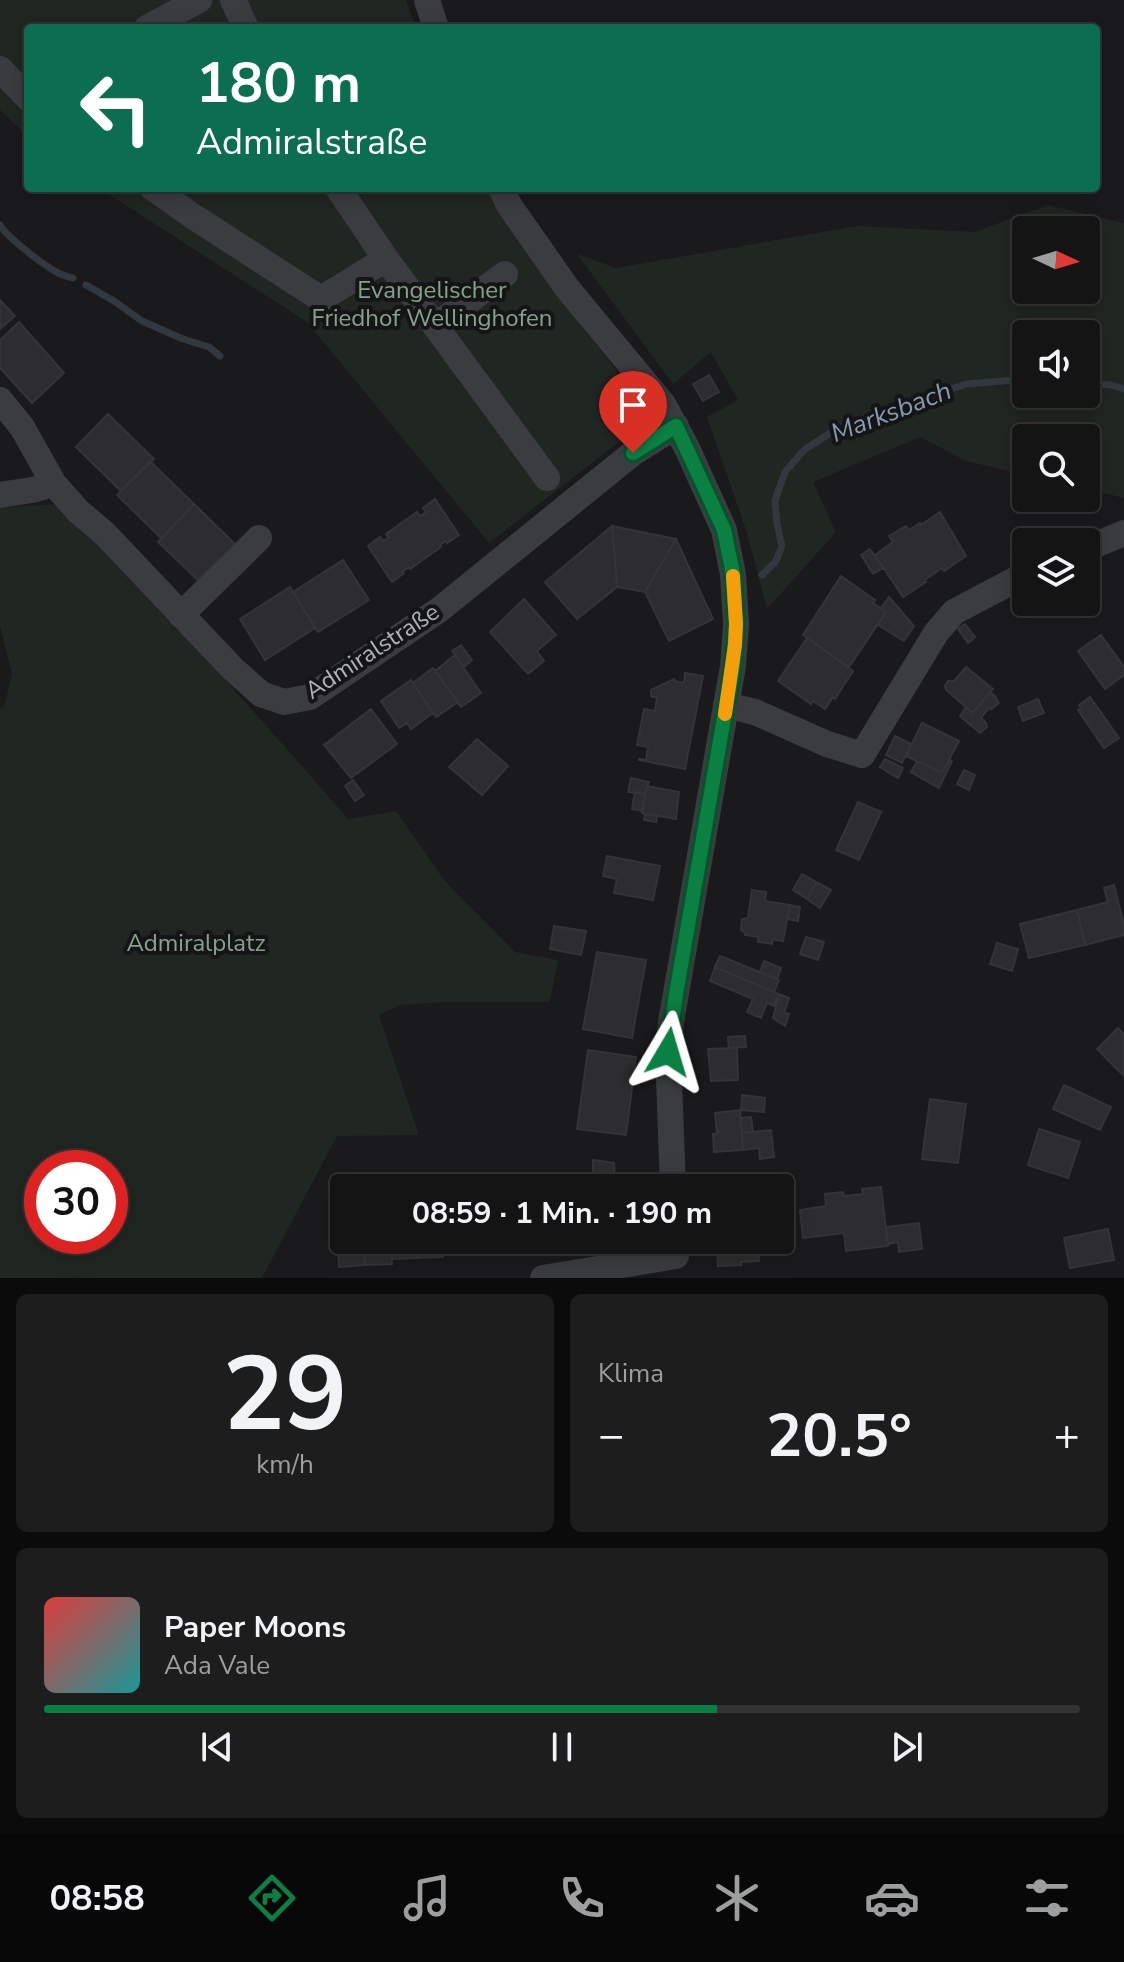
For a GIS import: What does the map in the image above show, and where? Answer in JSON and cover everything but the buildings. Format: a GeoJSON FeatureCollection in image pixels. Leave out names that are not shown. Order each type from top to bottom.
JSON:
{"type":"FeatureCollection","features":[{"type":"Feature","properties":{"kind":"street"},"geometry":{"type":"LineString","coordinates":[[154,24],[199,0]]}},
{"type":"Feature","properties":{"kind":"street"},"geometry":{"type":"LineString","coordinates":[[233,0],[244,24]]}},
{"type":"Feature","properties":{"kind":"street"},"geometry":{"type":"LineString","coordinates":[[427,0],[435,24]]}},
{"type":"Feature","properties":{"kind":"street"},"geometry":{"type":"LineString","coordinates":[[0,69],[24,93]]}},
{"type":"Feature","properties":{"kind":"street"},"geometry":{"type":"LineString","coordinates":[[159,192],[321,299],[386,259]]}},
{"type":"Feature","properties":{"kind":"street"},"geometry":{"type":"LineString","coordinates":[[341,192],[386,259],[547,478]]}},
{"type":"Feature","properties":{"kind":"street"},"geometry":{"type":"LineString","coordinates":[[503,192],[567,288],[663,404],[724,530],[733,574],[735,645],[669,1037],[672,1174]]}},
{"type":"Feature","properties":{"kind":"street"},"geometry":{"type":"LineString","coordinates":[[435,326],[505,274]]}},
{"type":"Feature","properties":{"kind":"street","name":"Admiralstraße"},"geometry":{"type":"LineString","coordinates":[[0,400],[22,427],[54,484],[78,511],[105,534],[233,669],[261,694],[284,702],[310,697],[439,610],[633,453],[676,426]]}},
{"type":"Feature","properties":{"kind":"street"},"geometry":{"type":"LineString","coordinates":[[0,495],[54,484]]}},
{"type":"Feature","properties":{"kind":"street"},"geometry":{"type":"LineString","coordinates":[[1100,543],[1124,533]]}},
{"type":"Feature","properties":{"kind":"street"},"geometry":{"type":"LineString","coordinates":[[181,615],[259,538]]}},
{"type":"Feature","properties":{"kind":"street"},"geometry":{"type":"LineString","coordinates":[[726,705],[755,712],[827,744],[862,755],[936,633],[954,612],[1012,581]]}},
{"type":"Feature","properties":{"kind":"street"},"geometry":{"type":"LineString","coordinates":[[550,1277],[677,1258]]}},
{"type":"Feature","properties":{"kind":"green space"},"geometry":{"type":"Polygon","coordinates":[[[0,0],[406,0],[415,24],[24,24],[24,133],[0,110],[0,0]]]}},
{"type":"Feature","properties":{"kind":"green space","name":"Evangelischer Friedhof Wellinghofen"},"geometry":{"type":"Polygon","coordinates":[[[105,192],[488,192],[510,229],[651,417],[489,543],[307,322],[105,192]]]}},
{"type":"Feature","properties":{"kind":"green space"},"geometry":{"type":"Polygon","coordinates":[[[1048,205],[1094,216],[1018,216],[1048,205]]]}},
{"type":"Feature","properties":{"kind":"green space"},"geometry":{"type":"Polygon","coordinates":[[[1100,217],[1124,223],[1124,498],[1100,492],[1100,424],[1012,424],[1012,472],[966,461],[920,437],[813,482],[836,532],[767,609],[746,530],[707,417],[738,400],[711,352],[673,384],[577,254],[616,268],[857,226],[975,232],[1012,218],[1012,304],[1100,304],[1100,217]]]}},
{"type":"Feature","properties":{"kind":"green space","name":"Admiralplatz"},"geometry":{"type":"Polygon","coordinates":[[[66,504],[348,819],[396,811],[445,881],[515,952],[558,960],[550,1002],[400,1005],[379,1015],[419,1135],[337,1136],[262,1278],[0,1278],[0,708],[4,707],[12,674],[0,627],[0,507],[66,504]]]}},
{"type":"Feature","properties":{"kind":"waterway"},"geometry":{"type":"LineString","coordinates":[[0,225],[42,263],[59,274],[73,278]]}},
{"type":"Feature","properties":{"kind":"waterway"},"geometry":{"type":"LineString","coordinates":[[86,285],[142,321],[209,347],[220,356]]}},
{"type":"Feature","properties":{"kind":"waterway","name":"Marksbach"},"geometry":{"type":"LineString","coordinates":[[762,575],[776,561],[782,546],[775,500],[785,472],[804,450],[838,428],[889,408],[967,384],[1012,380]]}},
{"type":"Feature","properties":{"kind":"waterway","name":"Marksbach"},"geometry":{"type":"LineString","coordinates":[[1100,384],[1124,389]]}},
{"type":"Feature","properties":{"kind":"slow traffic"},"geometry":{"type":"LineString","coordinates":[[725,714],[735,645],[733,576]]}},
{"type":"Feature","properties":{"kind":"route"},"geometry":{"type":"LineString","coordinates":[[633,453],[676,426],[724,530],[733,574],[736,624],[733,666],[668,1052]]}}]}
